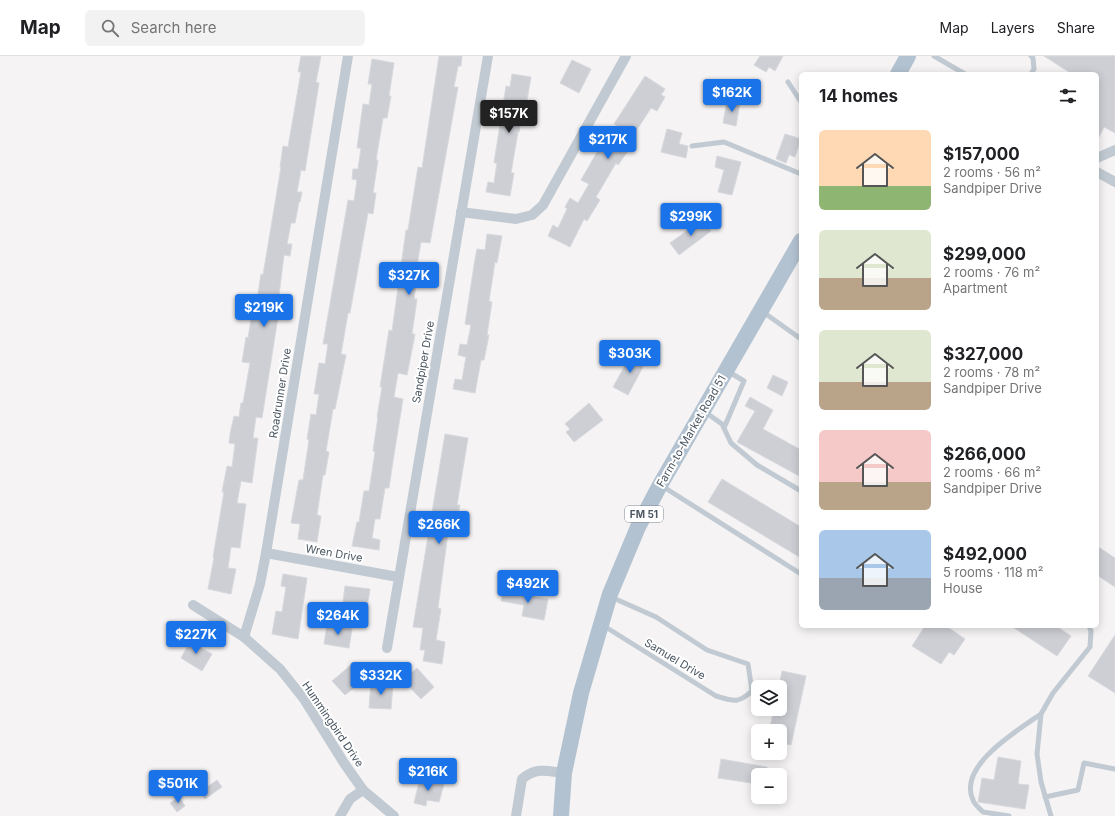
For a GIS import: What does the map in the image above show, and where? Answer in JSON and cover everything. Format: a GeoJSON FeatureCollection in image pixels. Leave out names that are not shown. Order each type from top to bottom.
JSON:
{"type":"FeatureCollection","features":[{"type":"Feature","properties":{"kind":"main road"},"geometry":{"type":"LineString","coordinates":[[899,72],[908,56]]}},
{"type":"Feature","properties":{"kind":"main road","name":"Farm-to-Market Road 51"},"geometry":{"type":"LineString","coordinates":[[561,816],[564,773],[581,693],[609,597],[638,528],[660,485],[799,244]]}},
{"type":"Feature","properties":{"kind":"street","name":"Roadrunner Drive"},"geometry":{"type":"LineString","coordinates":[[244,637],[260,584],[266,553],[348,56]]}},
{"type":"Feature","properties":{"kind":"street","name":"Sandpiper Drive"},"geometry":{"type":"LineString","coordinates":[[387,648],[488,56]]}},
{"type":"Feature","properties":{"kind":"street"},"geometry":{"type":"LineString","coordinates":[[461,212],[516,219],[532,215],[543,205],[626,56]]}},
{"type":"Feature","properties":{"kind":"street"},"geometry":{"type":"LineString","coordinates":[[1099,157],[1115,150]]}},
{"type":"Feature","properties":{"kind":"street"},"geometry":{"type":"LineString","coordinates":[[1099,173],[1115,182]]}},
{"type":"Feature","properties":{"kind":"street","name":"Wren Drive"},"geometry":{"type":"LineString","coordinates":[[266,553],[398,577]]}},
{"type":"Feature","properties":{"kind":"street","name":"Hummingbird Drive"},"geometry":{"type":"LineString","coordinates":[[193,605],[244,637],[280,669],[304,699],[344,763],[364,790],[394,816]]}},
{"type":"Feature","properties":{"kind":"street"},"geometry":{"type":"LineString","coordinates":[[516,816],[522,779],[530,772],[541,770],[564,773]]}},
{"type":"Feature","properties":{"kind":"street"},"geometry":{"type":"LineString","coordinates":[[340,816],[350,799],[364,790]]}},
{"type":"Feature","properties":{"kind":"lane"},"geometry":{"type":"LineString","coordinates":[[934,56],[962,72]]}},
{"type":"Feature","properties":{"kind":"lane"},"geometry":{"type":"LineString","coordinates":[[1031,56],[1033,58],[1034,69],[1032,72]]}},
{"type":"Feature","properties":{"kind":"lane"},"geometry":{"type":"LineString","coordinates":[[788,82],[799,99]]}},
{"type":"Feature","properties":{"kind":"lane"},"geometry":{"type":"LineString","coordinates":[[692,146],[724,142],[799,173]]}},
{"type":"Feature","properties":{"kind":"lane"},"geometry":{"type":"LineString","coordinates":[[761,311],[799,338]]}},
{"type":"Feature","properties":{"kind":"lane"},"geometry":{"type":"LineString","coordinates":[[724,428],[744,382],[726,370]]}},
{"type":"Feature","properties":{"kind":"lane"},"geometry":{"type":"LineString","coordinates":[[702,411],[722,424],[731,443],[757,465],[799,490]]}},
{"type":"Feature","properties":{"kind":"lane"},"geometry":{"type":"LineString","coordinates":[[660,485],[799,573]]}},
{"type":"Feature","properties":{"kind":"lane","name":"Samuel Drive"},"geometry":{"type":"LineString","coordinates":[[601,625],[716,696],[732,700],[742,700],[752,691],[748,664],[707,650],[656,617],[609,597]]}},
{"type":"Feature","properties":{"kind":"lane"},"geometry":{"type":"LineString","coordinates":[[1051,816],[1045,797],[1037,754],[1041,714],[1053,693],[1090,647],[1090,628]]}},
{"type":"Feature","properties":{"kind":"lane"},"geometry":{"type":"LineString","coordinates":[[1009,816],[983,812],[973,800],[970,783],[979,764],[1004,741],[1041,714]]}},
{"type":"Feature","properties":{"kind":"lane"},"geometry":{"type":"LineString","coordinates":[[1045,797],[1078,790],[1084,763],[1115,769]]}},
{"type":"Feature","properties":{"kind":"building"},"geometry":{"type":"Polygon","coordinates":[[[301,56],[321,56],[316,82],[319,83],[305,171],[301,170],[297,192],[302,192],[295,223],[291,223],[287,244],[292,244],[290,256],[284,255],[277,311],[279,311],[262,418],[256,417],[253,438],[258,438],[252,483],[241,481],[237,503],[246,504],[240,548],[231,547],[228,568],[236,569],[231,594],[208,589],[227,466],[232,467],[235,444],[229,443],[230,434],[234,416],[239,417],[241,403],[243,403],[250,363],[242,362],[246,337],[248,338],[253,307],[256,307],[261,274],[263,275],[281,167],[283,146],[288,147],[301,72],[298,72],[301,56]]]}},
{"type":"Feature","properties":{"kind":"building"},"geometry":{"type":"Polygon","coordinates":[[[439,56],[462,56],[461,66],[458,66],[454,87],[458,87],[430,243],[421,242],[417,266],[426,267],[425,279],[417,278],[414,299],[417,299],[412,334],[415,334],[407,375],[398,373],[394,397],[403,399],[389,488],[385,488],[380,519],[375,519],[372,538],[380,540],[379,550],[352,546],[357,522],[359,522],[364,491],[369,491],[375,452],[373,451],[377,417],[382,387],[380,387],[389,330],[392,331],[406,230],[408,230],[418,167],[422,168],[439,56]]]}},
{"type":"Feature","properties":{"kind":"building"},"geometry":{"type":"Polygon","coordinates":[[[760,56],[783,56],[775,71],[769,67],[766,72],[754,65],[760,56]]]}},
{"type":"Feature","properties":{"kind":"building"},"geometry":{"type":"Polygon","coordinates":[[[1044,56],[1115,56],[1115,133],[1104,127],[1099,137],[1099,72],[1069,72],[1044,56]]]}},
{"type":"Feature","properties":{"kind":"building"},"geometry":{"type":"Polygon","coordinates":[[[372,59],[394,63],[389,96],[391,96],[387,118],[383,118],[376,160],[378,160],[373,193],[376,193],[373,214],[368,213],[341,354],[346,355],[335,409],[333,409],[326,451],[329,452],[325,475],[323,475],[317,515],[321,516],[317,542],[298,539],[300,524],[291,523],[299,480],[303,480],[311,414],[316,415],[319,394],[314,394],[319,363],[325,364],[328,344],[323,344],[348,200],[354,201],[357,180],[352,179],[353,169],[358,169],[361,148],[357,148],[363,104],[369,105],[372,84],[368,84],[372,59]]]}},
{"type":"Feature","properties":{"kind":"building"},"geometry":{"type":"Polygon","coordinates":[[[572,60],[591,69],[579,93],[560,83],[572,60]]]}},
{"type":"Feature","properties":{"kind":"building"},"geometry":{"type":"Polygon","coordinates":[[[512,74],[531,77],[527,100],[524,100],[518,132],[511,173],[514,173],[510,196],[486,192],[488,182],[494,183],[497,163],[494,163],[506,86],[510,87],[512,74]]]}},
{"type":"Feature","properties":{"kind":"building"},"geometry":{"type":"Polygon","coordinates":[[[645,76],[665,89],[661,95],[665,97],[657,111],[651,108],[629,142],[633,144],[618,165],[616,163],[596,197],[600,200],[587,221],[584,219],[570,247],[548,236],[553,225],[558,228],[567,209],[565,207],[570,198],[578,203],[589,184],[581,180],[604,141],[611,146],[623,129],[614,124],[645,76]]]}},
{"type":"Feature","properties":{"kind":"building"},"geometry":{"type":"Polygon","coordinates":[[[727,100],[740,103],[736,126],[723,123],[727,100]]]}},
{"type":"Feature","properties":{"kind":"building"},"geometry":{"type":"Polygon","coordinates":[[[667,129],[682,133],[679,144],[688,146],[686,158],[661,152],[667,129]]]}},
{"type":"Feature","properties":{"kind":"building"},"geometry":{"type":"Polygon","coordinates":[[[785,134],[799,138],[799,145],[795,157],[789,155],[786,163],[776,159],[785,134]]]}},
{"type":"Feature","properties":{"kind":"building"},"geometry":{"type":"Polygon","coordinates":[[[717,156],[741,162],[732,195],[718,192],[724,170],[715,167],[717,156]]]}},
{"type":"Feature","properties":{"kind":"building"},"geometry":{"type":"Polygon","coordinates":[[[703,219],[711,231],[679,255],[670,243],[703,219]]]}},
{"type":"Feature","properties":{"kind":"building"},"geometry":{"type":"Polygon","coordinates":[[[487,234],[502,236],[497,263],[495,262],[489,301],[492,302],[487,335],[489,335],[484,360],[481,360],[475,393],[453,389],[455,379],[462,380],[466,357],[458,355],[460,344],[467,345],[471,325],[465,324],[475,259],[477,249],[485,250],[487,234]]]}},
{"type":"Feature","properties":{"kind":"building"},"geometry":{"type":"Polygon","coordinates":[[[632,353],[646,361],[628,395],[613,387],[632,353]]]}},
{"type":"Feature","properties":{"kind":"building"},"geometry":{"type":"Polygon","coordinates":[[[773,375],[788,382],[782,396],[767,388],[773,375]]]}},
{"type":"Feature","properties":{"kind":"building"},"geometry":{"type":"Polygon","coordinates":[[[750,397],[773,410],[763,429],[799,449],[799,476],[737,442],[755,411],[745,406],[750,397]]]}},
{"type":"Feature","properties":{"kind":"building"},"geometry":{"type":"Polygon","coordinates":[[[589,403],[603,420],[574,442],[566,432],[570,429],[565,424],[589,403]]]}},
{"type":"Feature","properties":{"kind":"building"},"geometry":{"type":"Polygon","coordinates":[[[445,434],[468,438],[457,505],[460,505],[456,526],[449,525],[438,608],[441,609],[436,640],[445,642],[442,664],[423,661],[425,650],[420,650],[423,628],[413,627],[445,434]]]}},
{"type":"Feature","properties":{"kind":"building"},"geometry":{"type":"Polygon","coordinates":[[[722,479],[799,526],[799,557],[708,502],[722,479]]]}},
{"type":"Feature","properties":{"kind":"building"},"geometry":{"type":"Polygon","coordinates":[[[1099,547],[1115,558],[1115,587],[1099,576],[1099,547]]]}},
{"type":"Feature","properties":{"kind":"building"},"geometry":{"type":"Polygon","coordinates":[[[283,574],[307,578],[298,639],[272,634],[276,611],[282,612],[286,587],[281,586],[283,574]]]}},
{"type":"Feature","properties":{"kind":"building"},"geometry":{"type":"Polygon","coordinates":[[[345,586],[370,589],[366,614],[342,610],[345,586]]]}},
{"type":"Feature","properties":{"kind":"building"},"geometry":{"type":"Polygon","coordinates":[[[503,591],[548,599],[544,620],[522,616],[524,605],[501,601],[503,591]]]}},
{"type":"Feature","properties":{"kind":"building"},"geometry":{"type":"Polygon","coordinates":[[[327,625],[352,629],[349,648],[324,644],[327,625]]]}},
{"type":"Feature","properties":{"kind":"building"},"geometry":{"type":"Polygon","coordinates":[[[924,628],[949,628],[965,639],[954,655],[949,652],[941,664],[912,646],[924,628]]]}},
{"type":"Feature","properties":{"kind":"building"},"geometry":{"type":"Polygon","coordinates":[[[1014,628],[1059,628],[1071,636],[1057,656],[1014,628]]]}},
{"type":"Feature","properties":{"kind":"building"},"geometry":{"type":"Polygon","coordinates":[[[1115,635],[1115,693],[1088,676],[1115,635]]]}},
{"type":"Feature","properties":{"kind":"building"},"geometry":{"type":"Polygon","coordinates":[[[193,637],[204,644],[201,648],[212,654],[202,671],[181,658],[193,637]]]}},
{"type":"Feature","properties":{"kind":"building"},"geometry":{"type":"Polygon","coordinates":[[[351,665],[364,680],[345,695],[332,681],[351,665]]]}},
{"type":"Feature","properties":{"kind":"building"},"geometry":{"type":"Polygon","coordinates":[[[417,668],[434,687],[421,699],[403,680],[417,668]]]}},
{"type":"Feature","properties":{"kind":"building"},"geometry":{"type":"Polygon","coordinates":[[[782,671],[806,676],[791,745],[787,744],[787,724],[771,724],[772,716],[787,716],[787,680],[780,680],[782,671]]]}},
{"type":"Feature","properties":{"kind":"building"},"geometry":{"type":"Polygon","coordinates":[[[371,683],[393,684],[391,709],[369,708],[371,683]]]}},
{"type":"Feature","properties":{"kind":"building"},"geometry":{"type":"Polygon","coordinates":[[[998,757],[1021,761],[1018,784],[1029,785],[1025,809],[978,802],[982,778],[994,780],[998,757]]]}},
{"type":"Feature","properties":{"kind":"building"},"geometry":{"type":"Polygon","coordinates":[[[721,759],[767,767],[751,768],[751,783],[718,778],[721,759]]]}},
{"type":"Feature","properties":{"kind":"building"},"geometry":{"type":"Polygon","coordinates":[[[420,778],[444,784],[439,802],[427,800],[426,806],[414,803],[420,778]]]}},
{"type":"Feature","properties":{"kind":"building"},"geometry":{"type":"Polygon","coordinates":[[[217,780],[222,787],[205,799],[200,792],[217,780]]]}},
{"type":"Feature","properties":{"kind":"building"},"geometry":{"type":"Polygon","coordinates":[[[179,797],[185,806],[177,812],[170,803],[179,797]]]}}]}
